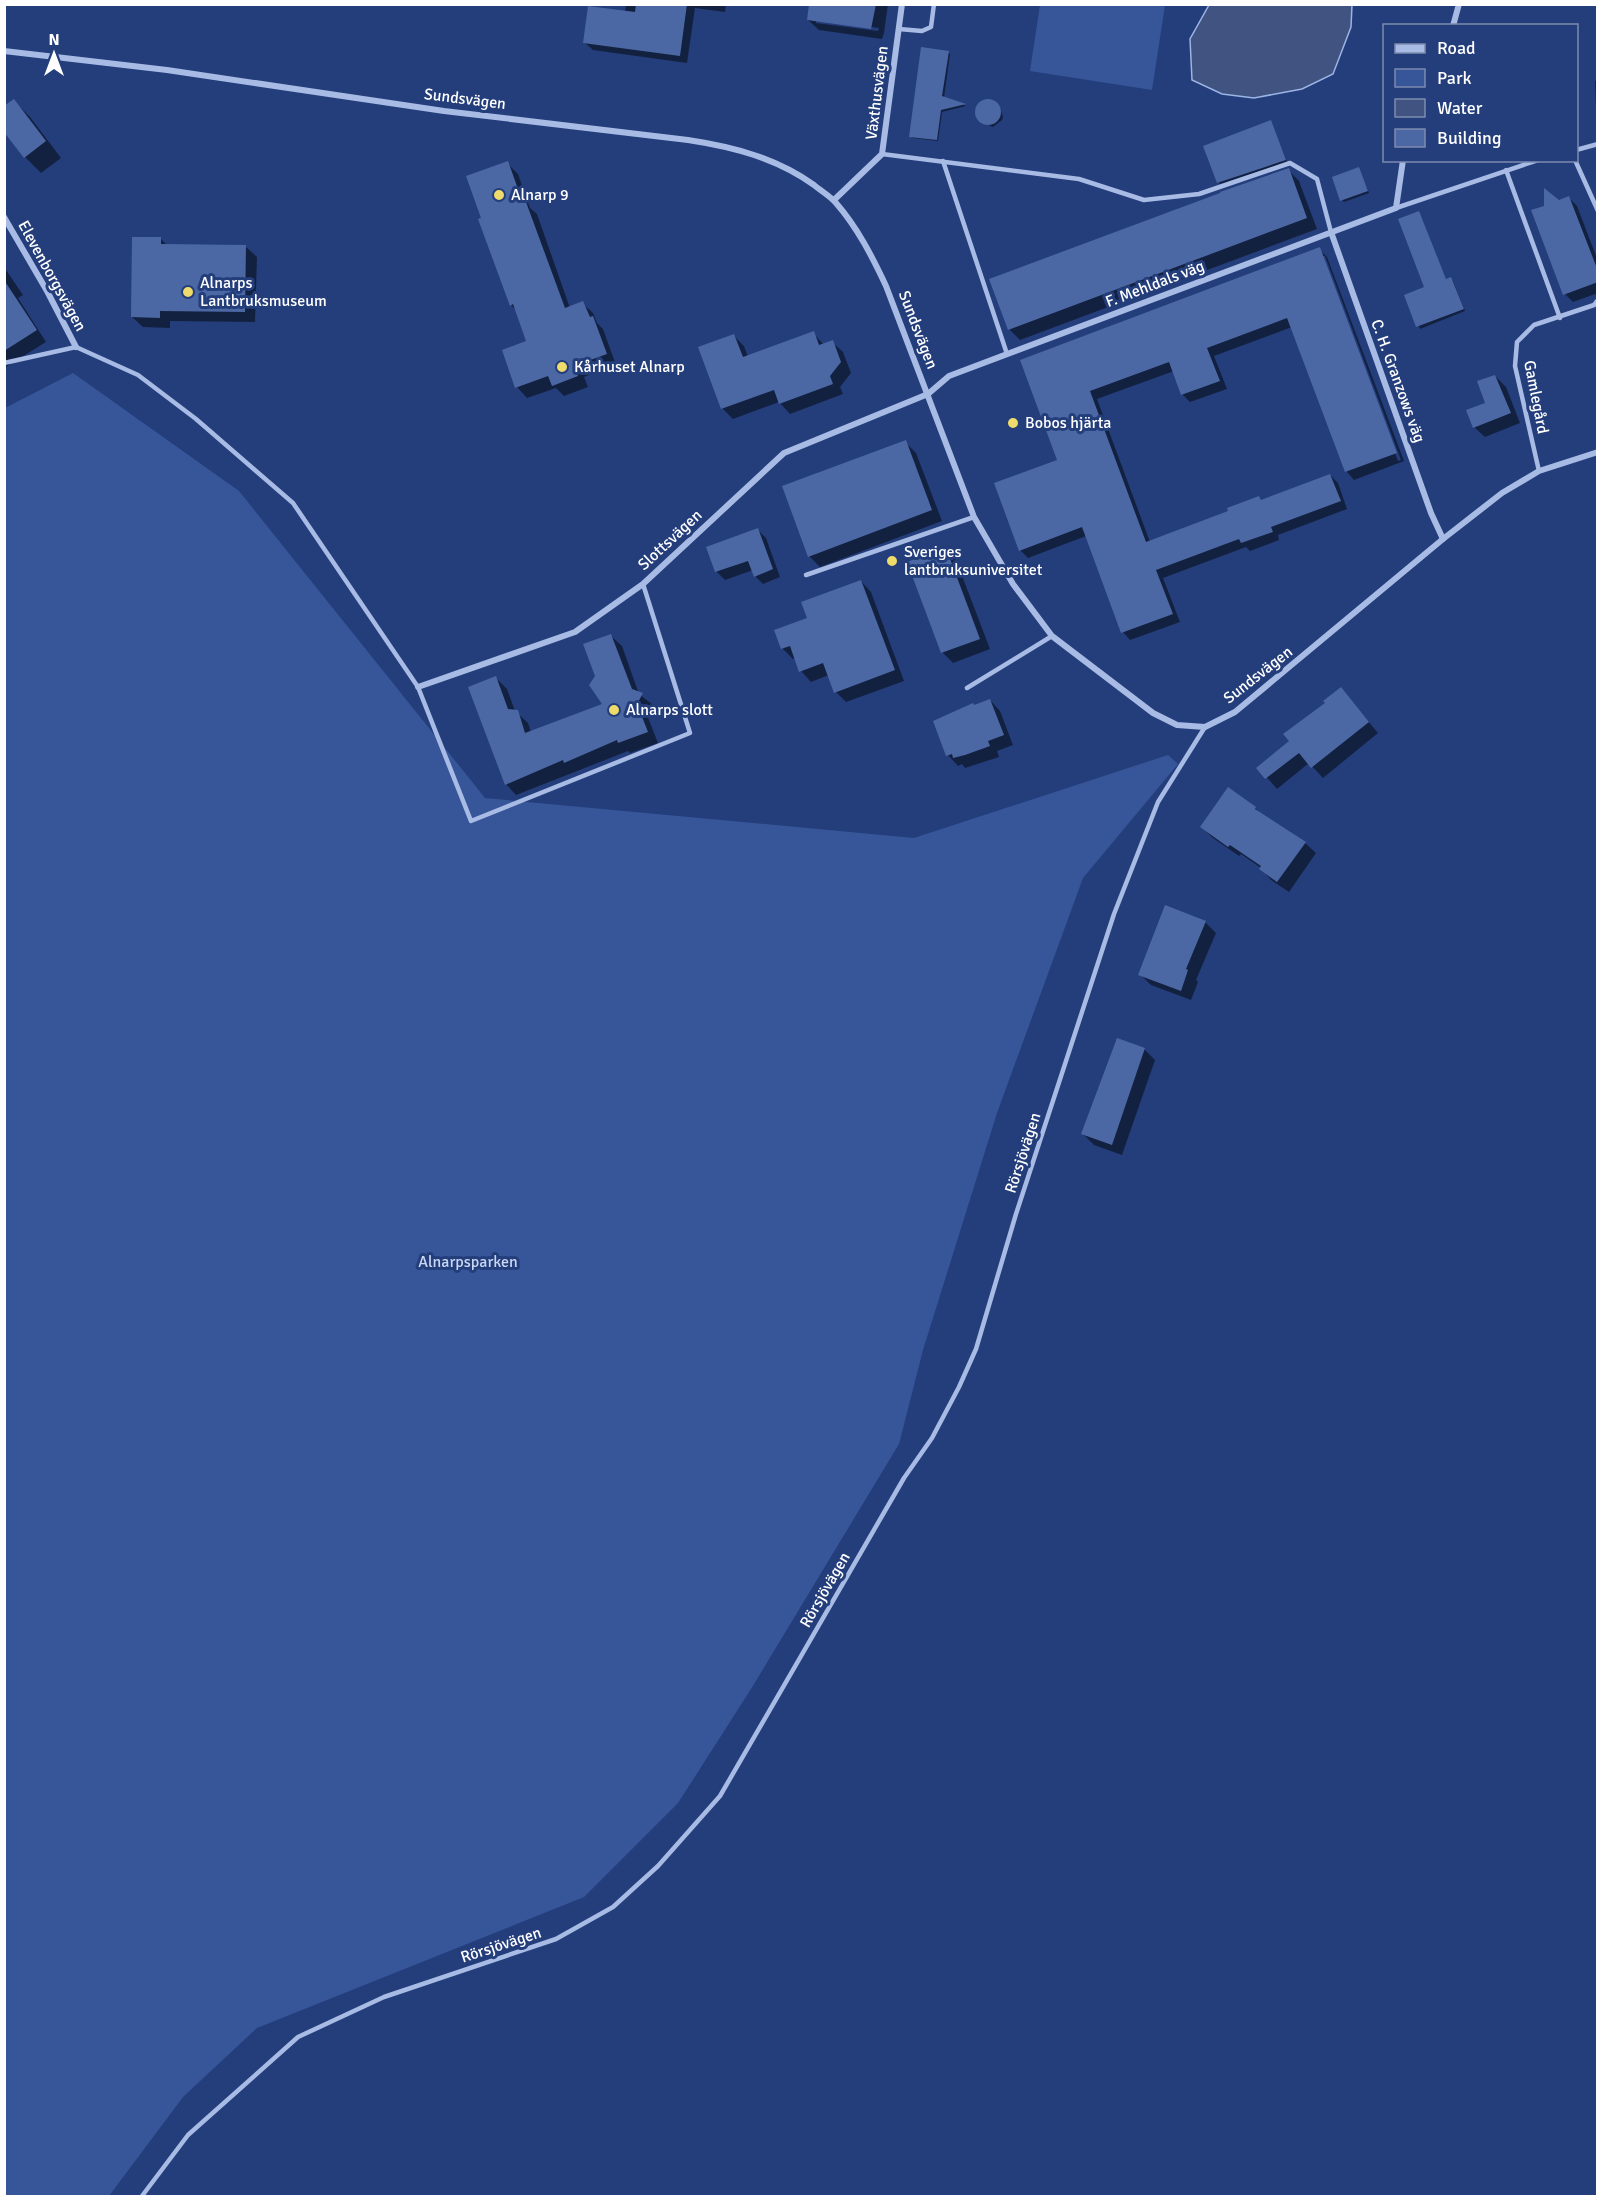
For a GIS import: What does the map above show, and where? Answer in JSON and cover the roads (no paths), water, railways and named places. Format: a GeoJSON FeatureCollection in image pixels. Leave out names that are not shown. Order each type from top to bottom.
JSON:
{"type":"FeatureCollection","features":[{"type":"Feature","properties":{"kind":"street","name":"Växthusvägen"},"geometry":{"type":"LineString","coordinates":[[834,200],[882,154],[902,4]]}},
{"type":"Feature","properties":{"kind":"street"},"geometry":{"type":"LineString","coordinates":[[1454,24],[1459,4]]}},
{"type":"Feature","properties":{"kind":"street","name":"Sundsvägen"},"geometry":{"type":"LineString","coordinates":[[4,51],[167,70],[444,111],[648,134],[728,146],[754,154],[803,178],[834,200],[854,226],[876,264],[974,516],[1013,584],[1052,636],[1153,713],[1177,725],[1205,727],[1235,712],[1443,539],[1502,493],[1539,471],[1598,452]]}},
{"type":"Feature","properties":{"kind":"street"},"geometry":{"type":"LineString","coordinates":[[1396,208],[1403,162]]}},
{"type":"Feature","properties":{"kind":"street","name":"F. Mehldals väg"},"geometry":{"type":"LineString","coordinates":[[928,394],[949,376],[1396,208]]}},
{"type":"Feature","properties":{"kind":"street","name":"Elevenborgsvägen"},"geometry":{"type":"LineString","coordinates":[[4,217],[76,347]]}},
{"type":"Feature","properties":{"kind":"street","name":"C. H. Granzows väg"},"geometry":{"type":"LineString","coordinates":[[1331,232],[1431,513],[1443,539]]}},
{"type":"Feature","properties":{"kind":"street","name":"Slottsvägen"},"geometry":{"type":"LineString","coordinates":[[418,687],[575,632],[643,584],[784,453],[928,394]]}},
{"type":"Feature","properties":{"kind":"lane"},"geometry":{"type":"LineString","coordinates":[[899,29],[922,31],[931,27],[934,4]]}},
{"type":"Feature","properties":{"kind":"lane"},"geometry":{"type":"LineString","coordinates":[[1578,149],[1598,144]]}},
{"type":"Feature","properties":{"kind":"lane"},"geometry":{"type":"LineString","coordinates":[[882,154],[1079,179],[1144,200],[1199,194],[1290,163],[1317,179],[1331,232]]}},
{"type":"Feature","properties":{"kind":"lane"},"geometry":{"type":"LineString","coordinates":[[943,161],[1007,354]]}},
{"type":"Feature","properties":{"kind":"lane"},"geometry":{"type":"LineString","coordinates":[[1396,208],[1532,162]]}},
{"type":"Feature","properties":{"kind":"lane"},"geometry":{"type":"LineString","coordinates":[[1576,162],[1598,212]]}},
{"type":"Feature","properties":{"kind":"lane"},"geometry":{"type":"LineString","coordinates":[[1506,170],[1560,318]]}},
{"type":"Feature","properties":{"kind":"lane","name":"Gamlegård"},"geometry":{"type":"LineString","coordinates":[[1539,471],[1515,366],[1517,342],[1534,325],[1594,305],[1598,300]]}},
{"type":"Feature","properties":{"kind":"lane"},"geometry":{"type":"LineString","coordinates":[[4,363],[76,347],[138,375],[196,419],[293,503],[418,687],[471,821],[690,733],[643,584]]}},
{"type":"Feature","properties":{"kind":"lane"},"geometry":{"type":"LineString","coordinates":[[806,574],[974,516]]}},
{"type":"Feature","properties":{"kind":"lane"},"geometry":{"type":"LineString","coordinates":[[967,688],[1052,636]]}},
{"type":"Feature","properties":{"kind":"lane","name":"Rörsjövägen"},"geometry":{"type":"LineString","coordinates":[[142,2196],[188,2135],[298,2037],[384,1997],[556,1939],[594,1918],[613,1907],[658,1866],[720,1796],[904,1478],[932,1438],[959,1387],[976,1349],[1016,1214],[1114,914],[1158,802],[1205,727]]}},
{"type":"Feature","properties":{"kind":"water"},"geometry":{"type":"Polygon","coordinates":[[[1209,5],[1352,5],[1351,27],[1333,74],[1302,89],[1254,98],[1222,94],[1192,80],[1190,39],[1209,5]]]}},
{"type":"Feature","properties":{"kind":"place","name":"Alnarp 9"},"geometry":{"type":"Point","coordinates":[499,195]}},
{"type":"Feature","properties":{"kind":"place","name":"Alnarps Lantbruksmuseum"},"geometry":{"type":"Point","coordinates":[188,292]}},
{"type":"Feature","properties":{"kind":"place","name":"Kårhuset Alnarp"},"geometry":{"type":"Point","coordinates":[562,367]}},
{"type":"Feature","properties":{"kind":"place","name":"Bobos hjärta"},"geometry":{"type":"Point","coordinates":[1013,423]}},
{"type":"Feature","properties":{"kind":"place","name":"Sveriges lantbruksuniversitet"},"geometry":{"type":"Point","coordinates":[892,561]}},
{"type":"Feature","properties":{"kind":"place","name":"Alnarps slott"},"geometry":{"type":"Point","coordinates":[614,710]}},
{"type":"Feature","properties":{"kind":"park label","name":"Alnarpsparken"},"geometry":{"type":"Point","coordinates":[468,1262]}}]}
